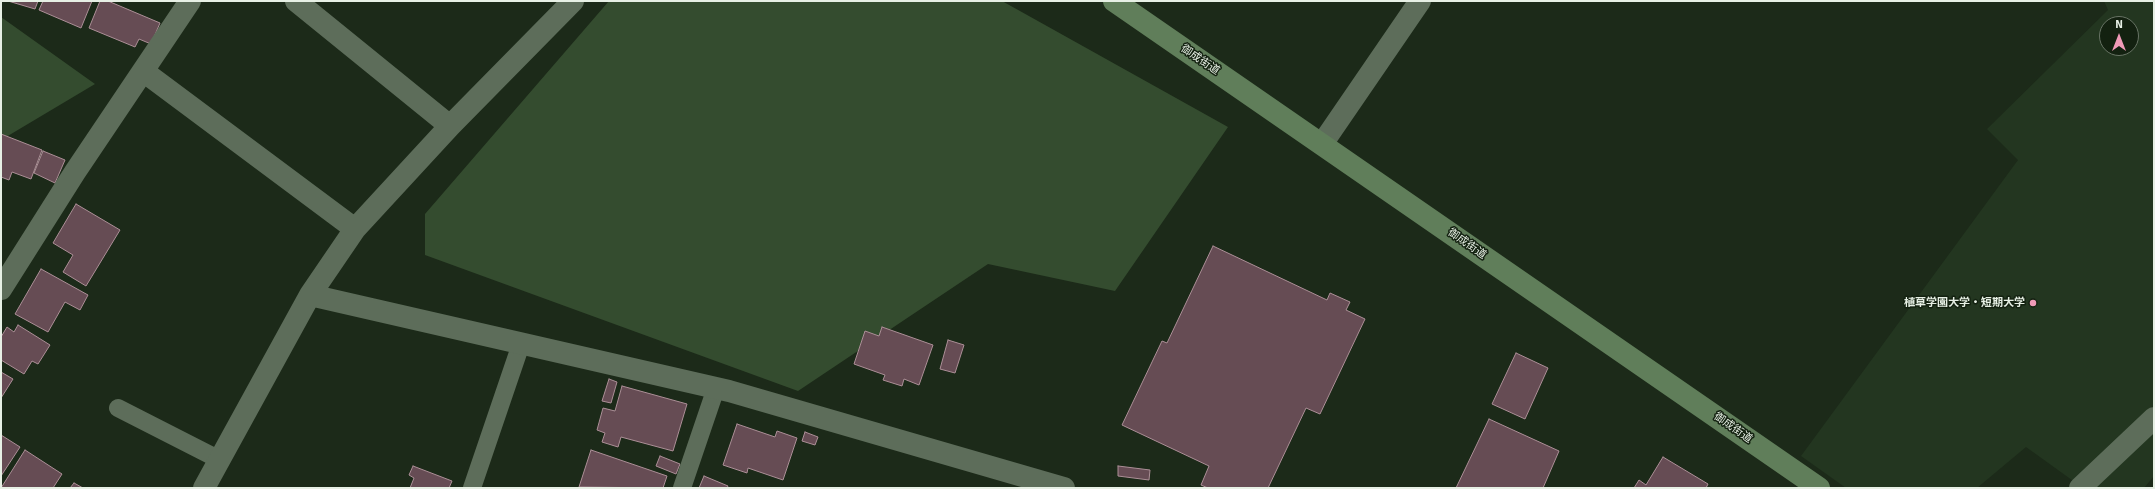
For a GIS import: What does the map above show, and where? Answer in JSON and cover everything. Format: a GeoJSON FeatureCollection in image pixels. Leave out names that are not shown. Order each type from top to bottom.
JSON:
{"type":"FeatureCollection","features":[{"type":"Feature","properties":{"kind":"street"},"geometry":{"type":"LineString","coordinates":[[1,289],[75,172],[190,1]]}},
{"type":"Feature","properties":{"kind":"street"},"geometry":{"type":"LineString","coordinates":[[296,1],[450,126]]}},
{"type":"Feature","properties":{"kind":"street"},"geometry":{"type":"LineString","coordinates":[[204,488],[310,295],[354,229],[450,126],[573,1]]}},
{"type":"Feature","properties":{"kind":"street","name":"御成街道"},"geometry":{"type":"LineString","coordinates":[[1114,1],[1819,488]]}},
{"type":"Feature","properties":{"kind":"street"},"geometry":{"type":"LineString","coordinates":[[1322,144],[1420,1]]}},
{"type":"Feature","properties":{"kind":"street"},"geometry":{"type":"LineString","coordinates":[[143,71],[354,229]]}},
{"type":"Feature","properties":{"kind":"street"},"geometry":{"type":"LineString","coordinates":[[310,295],[716,388],[1064,488]]}},
{"type":"Feature","properties":{"kind":"street"},"geometry":{"type":"LineString","coordinates":[[2080,488],[2154,418]]}},
{"type":"Feature","properties":{"kind":"lane"},"geometry":{"type":"LineString","coordinates":[[472,488],[521,344]]}},
{"type":"Feature","properties":{"kind":"lane"},"geometry":{"type":"LineString","coordinates":[[682,488],[716,388]]}},
{"type":"Feature","properties":{"kind":"lane"},"geometry":{"type":"LineString","coordinates":[[118,408],[220,460]]}},
{"type":"Feature","properties":{"kind":"shaded area"},"geometry":{"type":"Polygon","coordinates":[[[609,1],[1002,1],[1228,127],[1115,291],[988,264],[798,391],[425,255],[425,214],[609,1]]]}},
{"type":"Feature","properties":{"kind":"shaded area","name":"植草学園大学・短期大学"},"geometry":{"type":"Polygon","coordinates":[[[2104,1],[2154,1],[2154,476],[2144,488],[2083,488],[2026,447],[1977,488],[1846,488],[1801,456],[2018,160],[1987,129],[2099,19],[2099,56],[2139,56],[2139,16],[2102,16],[2108,10],[2104,1]]]}},
{"type":"Feature","properties":{"kind":"shaded area"},"geometry":{"type":"Polygon","coordinates":[[[1,17],[95,84],[1,140],[1,17]]]}},
{"type":"Feature","properties":{"kind":"building"},"geometry":{"type":"Polygon","coordinates":[[[8,1],[38,1],[35,9],[8,1]]]}},
{"type":"Feature","properties":{"kind":"building"},"geometry":{"type":"Polygon","coordinates":[[[43,1],[92,1],[81,28],[39,10],[43,1]]]}},
{"type":"Feature","properties":{"kind":"building"},"geometry":{"type":"Polygon","coordinates":[[[100,1],[108,1],[160,23],[151,44],[139,39],[135,47],[89,28],[100,1]]]}},
{"type":"Feature","properties":{"kind":"building"},"geometry":{"type":"Polygon","coordinates":[[[1,134],[42,150],[31,179],[12,172],[9,180],[1,177],[1,134]]]}},
{"type":"Feature","properties":{"kind":"building"},"geometry":{"type":"Polygon","coordinates":[[[43,151],[65,160],[55,183],[34,173],[43,151]]]}},
{"type":"Feature","properties":{"kind":"building"},"geometry":{"type":"Polygon","coordinates":[[[76,204],[120,230],[86,286],[63,272],[73,255],[53,243],[76,204]]]}},
{"type":"Feature","properties":{"kind":"building"},"geometry":{"type":"Polygon","coordinates":[[[1213,246],[1327,300],[1330,293],[1350,302],[1346,310],[1365,319],[1320,414],[1306,408],[1268,488],[1208,488],[1201,485],[1209,466],[1122,425],[1162,341],[1167,343],[1213,246]]]}},
{"type":"Feature","properties":{"kind":"building"},"geometry":{"type":"Polygon","coordinates":[[[41,269],[88,295],[80,310],[65,302],[48,332],[15,314],[41,269]]]}},
{"type":"Feature","properties":{"kind":"building"},"geometry":{"type":"Polygon","coordinates":[[[18,325],[50,345],[38,364],[32,361],[24,374],[1,360],[1,337],[7,327],[14,332],[18,325]]]}},
{"type":"Feature","properties":{"kind":"building"},"geometry":{"type":"Polygon","coordinates":[[[882,327],[933,345],[919,385],[904,379],[902,386],[883,380],[885,375],[854,364],[865,331],[879,336],[882,327]]]}},
{"type":"Feature","properties":{"kind":"building"},"geometry":{"type":"Polygon","coordinates":[[[948,340],[964,345],[955,373],[940,369],[948,340]]]}},
{"type":"Feature","properties":{"kind":"building"},"geometry":{"type":"Polygon","coordinates":[[[1516,353],[1548,368],[1525,419],[1492,404],[1516,353]]]}},
{"type":"Feature","properties":{"kind":"building"},"geometry":{"type":"Polygon","coordinates":[[[1,372],[13,379],[1,398],[1,372]]]}},
{"type":"Feature","properties":{"kind":"building"},"geometry":{"type":"Polygon","coordinates":[[[609,379],[617,382],[611,403],[602,401],[609,379]]]}},
{"type":"Feature","properties":{"kind":"building"},"geometry":{"type":"Polygon","coordinates":[[[622,386],[687,404],[673,451],[621,437],[618,447],[602,442],[605,433],[597,430],[603,408],[615,411],[622,386]]]}},
{"type":"Feature","properties":{"kind":"building"},"geometry":{"type":"Polygon","coordinates":[[[1489,419],[1559,451],[1543,488],[1456,488],[1489,419]]]}},
{"type":"Feature","properties":{"kind":"building"},"geometry":{"type":"Polygon","coordinates":[[[737,424],[775,437],[777,431],[797,438],[783,480],[748,468],[747,473],[723,465],[737,424]]]}},
{"type":"Feature","properties":{"kind":"building"},"geometry":{"type":"Polygon","coordinates":[[[805,432],[818,437],[815,445],[802,441],[805,432]]]}},
{"type":"Feature","properties":{"kind":"building"},"geometry":{"type":"Polygon","coordinates":[[[1,435],[20,447],[1,476],[1,435]]]}},
{"type":"Feature","properties":{"kind":"building"},"geometry":{"type":"Polygon","coordinates":[[[25,450],[62,474],[53,488],[1,488],[25,450]]]}},
{"type":"Feature","properties":{"kind":"building"},"geometry":{"type":"Polygon","coordinates":[[[591,450],[667,476],[663,488],[579,487],[591,450]]]}},
{"type":"Feature","properties":{"kind":"building"},"geometry":{"type":"Polygon","coordinates":[[[660,456],[680,464],[676,474],[656,466],[660,456]]]}},
{"type":"Feature","properties":{"kind":"building"},"geometry":{"type":"Polygon","coordinates":[[[1663,457],[1708,484],[1706,488],[1634,488],[1639,480],[1646,485],[1663,457]]]}},
{"type":"Feature","properties":{"kind":"building"},"geometry":{"type":"Polygon","coordinates":[[[413,466],[452,481],[449,488],[410,488],[414,478],[409,475],[413,466]]]}},
{"type":"Feature","properties":{"kind":"building"},"geometry":{"type":"Polygon","coordinates":[[[1118,466],[1150,470],[1149,480],[1118,476],[1118,466]]]}},
{"type":"Feature","properties":{"kind":"building"},"geometry":{"type":"Polygon","coordinates":[[[704,476],[728,486],[727,488],[699,488],[704,476]]]}},
{"type":"Feature","properties":{"kind":"building"},"geometry":{"type":"Polygon","coordinates":[[[74,483],[83,488],[70,488],[74,483]]]}},
{"type":"Feature","properties":{"kind":"place","name":"植草学園大学・短期大学"},"geometry":{"type":"Point","coordinates":[2033,303]}}]}
